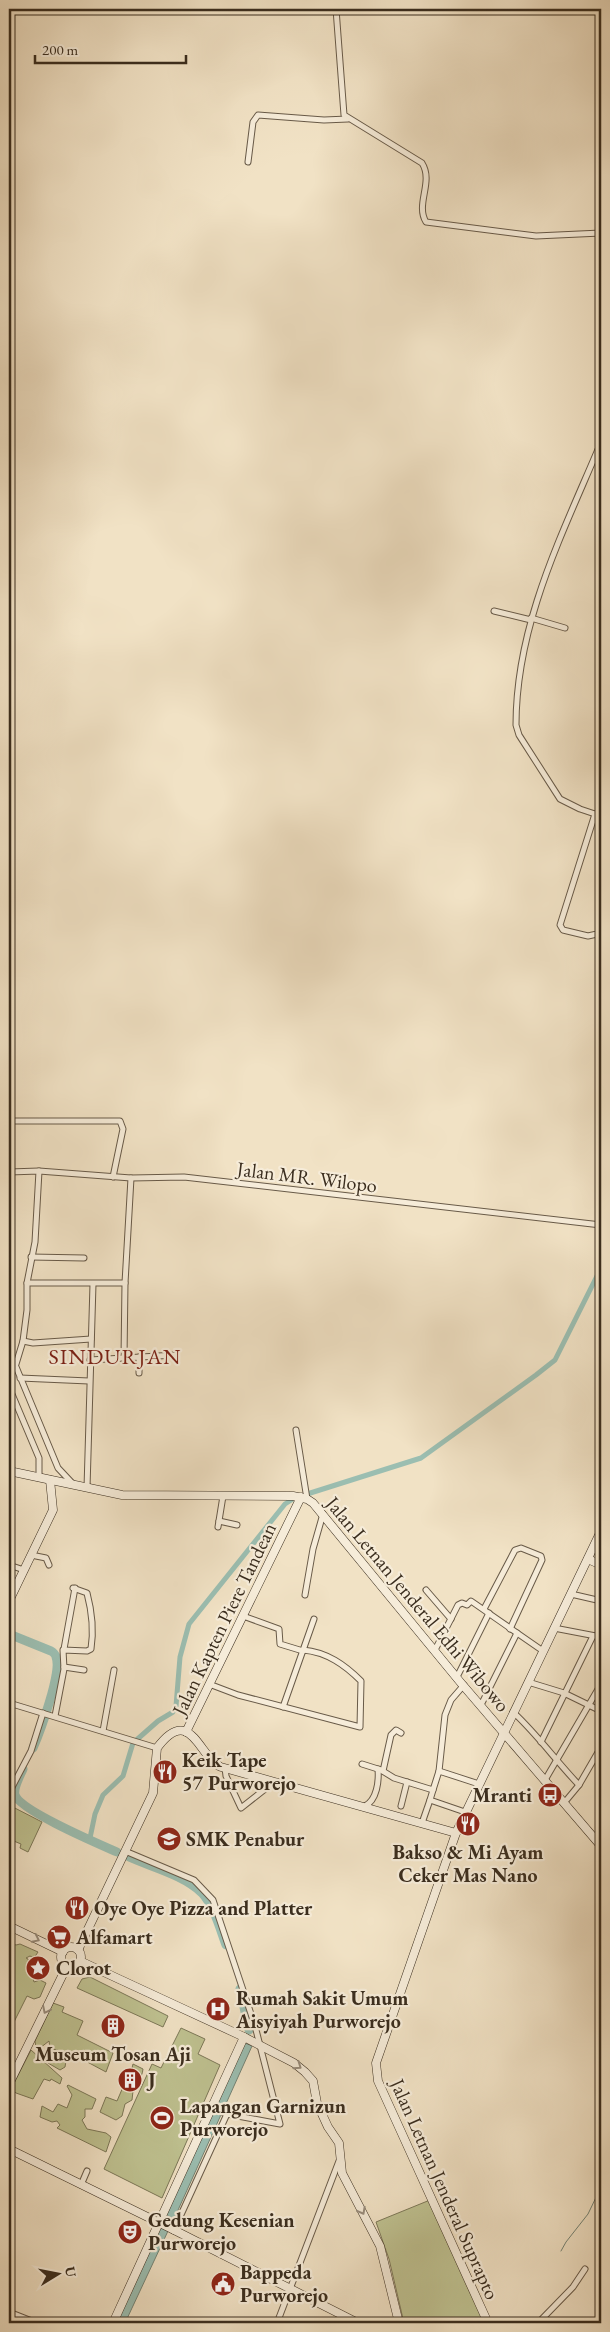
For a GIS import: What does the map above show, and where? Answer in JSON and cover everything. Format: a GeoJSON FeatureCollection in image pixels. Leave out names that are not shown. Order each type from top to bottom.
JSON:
{"type":"FeatureCollection","features":[{"type":"Feature","properties":{"kind":"street"},"geometry":{"type":"LineString","coordinates":[[336,9],[344,115],[422,163],[427,173],[423,211],[426,222],[536,236],[601,232]]}},
{"type":"Feature","properties":{"kind":"street"},"geometry":{"type":"LineString","coordinates":[[248,162],[253,122],[258,115],[324,120],[348,119]]}},
{"type":"Feature","properties":{"kind":"street"},"geometry":{"type":"LineString","coordinates":[[599,447],[539,591],[522,662],[516,717],[518,730],[560,799],[569,805],[601,816]]}},
{"type":"Feature","properties":{"kind":"street"},"geometry":{"type":"LineString","coordinates":[[494,611],[565,628]]}},
{"type":"Feature","properties":{"kind":"street"},"geometry":{"type":"LineString","coordinates":[[595,814],[560,925],[563,930],[588,936],[596,934],[601,929]]}},
{"type":"Feature","properties":{"kind":"street"},"geometry":{"type":"LineString","coordinates":[[9,1121],[120,1121],[123,1128],[113,1177]]}},
{"type":"Feature","properties":{"kind":"street"},"geometry":{"type":"LineString","coordinates":[[16,1364],[23,1341],[27,1310],[27,1283],[37,1217],[39,1171]]}},
{"type":"Feature","properties":{"kind":"street","name":"Jalan MR. Wilopo"},"geometry":{"type":"LineString","coordinates":[[9,1172],[39,1171],[131,1178],[184,1177],[601,1225]]}},
{"type":"Feature","properties":{"kind":"street"},"geometry":{"type":"LineString","coordinates":[[124,1358],[125,1283],[131,1178]]}},
{"type":"Feature","properties":{"kind":"street"},"geometry":{"type":"LineString","coordinates":[[31,1257],[84,1258]]}},
{"type":"Feature","properties":{"kind":"street"},"geometry":{"type":"LineString","coordinates":[[27,1283],[125,1283]]}},
{"type":"Feature","properties":{"kind":"street"},"geometry":{"type":"LineString","coordinates":[[87,1488],[93,1284]]}},
{"type":"Feature","properties":{"kind":"street"},"geometry":{"type":"LineString","coordinates":[[23,1341],[33,1343],[91,1339]]}},
{"type":"Feature","properties":{"kind":"street"},"geometry":{"type":"LineString","coordinates":[[9,1350],[58,1468],[74,1485]]}},
{"type":"Feature","properties":{"kind":"street"},"geometry":{"type":"LineString","coordinates":[[90,1360],[175,1355]]}},
{"type":"Feature","properties":{"kind":"street"},"geometry":{"type":"LineString","coordinates":[[139,1357],[139,1373]]}},
{"type":"Feature","properties":{"kind":"street"},"geometry":{"type":"LineString","coordinates":[[20,1378],[89,1382]]}},
{"type":"Feature","properties":{"kind":"street"},"geometry":{"type":"LineString","coordinates":[[9,1388],[39,1458],[39,1478]]}},
{"type":"Feature","properties":{"kind":"street"},"geometry":{"type":"LineString","coordinates":[[9,1471],[87,1488],[139,1496],[302,1496],[296,1430]]}},
{"type":"Feature","properties":{"kind":"street"},"geometry":{"type":"LineString","coordinates":[[9,1601],[52,1510],[50,1480]]}},
{"type":"Feature","properties":{"kind":"street"},"geometry":{"type":"LineString","coordinates":[[223,1496],[218,1524],[237,1525]]}},
{"type":"Feature","properties":{"kind":"street","name":"Jalan Letnan Jenderal Edhi Wibowo"},"geometry":{"type":"LineString","coordinates":[[302,1496],[323,1514],[480,1705],[601,1846]]}},
{"type":"Feature","properties":{"kind":"street","name":"Jalan Kapten Piere Tandean"},"geometry":{"type":"LineString","coordinates":[[302,1496],[186,1732],[197,1739],[214,1763],[225,1768],[456,1833]]}},
{"type":"Feature","properties":{"kind":"street"},"geometry":{"type":"LineString","coordinates":[[305,1595],[313,1550],[323,1514]]}},
{"type":"Feature","properties":{"kind":"street","name":"Jalan Letnan Jenderal Suprapto"},"geometry":{"type":"LineString","coordinates":[[488,2323],[378,2080],[377,2058],[456,1833],[601,1531]]}},
{"type":"Feature","properties":{"kind":"street"},"geometry":{"type":"LineString","coordinates":[[457,1677],[515,1550],[521,1548],[541,1556],[541,1562],[510,1629]]}},
{"type":"Feature","properties":{"kind":"street"},"geometry":{"type":"LineString","coordinates":[[31,1555],[46,1558],[49,1565]]}},
{"type":"Feature","properties":{"kind":"street"},"geometry":{"type":"LineString","coordinates":[[588,1559],[601,1565]]}},
{"type":"Feature","properties":{"kind":"street"},"geometry":{"type":"LineString","coordinates":[[9,1565],[24,1570]]}},
{"type":"Feature","properties":{"kind":"street"},"geometry":{"type":"LineString","coordinates":[[54,1716],[64,1667],[64,1649],[74,1588],[87,1594],[91,1612],[92,1638],[90,1648],[87,1651],[64,1649]]}},
{"type":"Feature","properties":{"kind":"street"},"geometry":{"type":"LineString","coordinates":[[426,1590],[451,1619]]}},
{"type":"Feature","properties":{"kind":"street"},"geometry":{"type":"LineString","coordinates":[[571,1594],[597,1600]]}},
{"type":"Feature","properties":{"kind":"street"},"geometry":{"type":"LineString","coordinates":[[435,1650],[460,1604],[467,1605],[473,1601],[510,1629],[544,1651]]}},
{"type":"Feature","properties":{"kind":"street"},"geometry":{"type":"LineString","coordinates":[[209,1684],[238,1696],[360,1727],[361,1681],[334,1660],[322,1654],[280,1644],[280,1630],[243,1616]]}},
{"type":"Feature","properties":{"kind":"street"},"geometry":{"type":"LineString","coordinates":[[283,1707],[314,1619]]}},
{"type":"Feature","properties":{"kind":"street"},"geometry":{"type":"LineString","coordinates":[[554,1628],[601,1637]]}},
{"type":"Feature","properties":{"kind":"street"},"geometry":{"type":"LineString","coordinates":[[480,1705],[516,1633]]}},
{"type":"Feature","properties":{"kind":"street"},"geometry":{"type":"LineString","coordinates":[[541,1742],[564,1692],[594,1636]]}},
{"type":"Feature","properties":{"kind":"street"},"geometry":{"type":"LineString","coordinates":[[64,1667],[84,1670]]}},
{"type":"Feature","properties":{"kind":"street"},"geometry":{"type":"LineString","coordinates":[[103,1731],[114,1670]]}},
{"type":"Feature","properties":{"kind":"street"},"geometry":{"type":"LineString","coordinates":[[528,1682],[564,1692],[601,1711]]}},
{"type":"Feature","properties":{"kind":"street"},"geometry":{"type":"LineString","coordinates":[[545,1780],[601,1684]]}},
{"type":"Feature","properties":{"kind":"street"},"geometry":{"type":"LineString","coordinates":[[422,1823],[439,1771],[446,1714],[450,1700],[464,1685]]}},
{"type":"Feature","properties":{"kind":"street"},"geometry":{"type":"LineString","coordinates":[[9,1702],[157,1748]]}},
{"type":"Feature","properties":{"kind":"street"},"geometry":{"type":"LineString","coordinates":[[513,1712],[579,1785]]}},
{"type":"Feature","properties":{"kind":"street"},"geometry":{"type":"LineString","coordinates":[[9,1804],[11,1789],[31,1751],[44,1713]]}},
{"type":"Feature","properties":{"kind":"street"},"geometry":{"type":"LineString","coordinates":[[365,1806],[370,1802],[378,1787],[380,1770],[393,1732],[398,1730],[401,1733]]}},
{"type":"Feature","properties":{"kind":"street"},"geometry":{"type":"LineString","coordinates":[[78,1950],[152,1793],[157,1748],[171,1735],[186,1732]]}},
{"type":"Feature","properties":{"kind":"street"},"geometry":{"type":"LineString","coordinates":[[564,1803],[579,1785],[601,1747]]}},
{"type":"Feature","properties":{"kind":"street"},"geometry":{"type":"LineString","coordinates":[[362,1764],[380,1770],[392,1777],[433,1790]]}},
{"type":"Feature","properties":{"kind":"street"},"geometry":{"type":"LineString","coordinates":[[225,1768],[226,1776],[240,1808],[244,1807],[274,1781]]}},
{"type":"Feature","properties":{"kind":"street"},"geometry":{"type":"LineString","coordinates":[[439,1771],[479,1784]]}},
{"type":"Feature","properties":{"kind":"street"},"geometry":{"type":"LineString","coordinates":[[401,1806],[407,1782]]}},
{"type":"Feature","properties":{"kind":"street"},"geometry":{"type":"LineString","coordinates":[[430,1800],[465,1812]]}},
{"type":"Feature","properties":{"kind":"street"},"geometry":{"type":"LineString","coordinates":[[124,1855],[194,1880],[209,1894],[255,2026],[257,2044],[280,2124],[226,2113],[213,2108]]}},
{"type":"Feature","properties":{"kind":"street"},"geometry":{"type":"LineString","coordinates":[[9,1926],[63,1952]]}},
{"type":"Feature","properties":{"kind":"street"},"geometry":{"type":"LineString","coordinates":[[70,1947],[78,1950],[81,1955],[80,1961],[75,1966],[67,1966],[62,1959],[63,1952],[70,1947]]}},
{"type":"Feature","properties":{"kind":"street"},"geometry":{"type":"LineString","coordinates":[[80,1961],[257,2044],[294,2063],[309,2076],[315,2087],[317,2103],[328,2127],[339,2143],[342,2173],[380,2246],[399,2323]]}},
{"type":"Feature","properties":{"kind":"street"},"geometry":{"type":"LineString","coordinates":[[9,2084],[67,1966]]}},
{"type":"Feature","properties":{"kind":"street"},"geometry":{"type":"LineString","coordinates":[[113,2323],[245,2038]]}},
{"type":"Feature","properties":{"kind":"street"},"geometry":{"type":"LineString","coordinates":[[174,2230],[226,2113]]}},
{"type":"Feature","properties":{"kind":"street"},"geometry":{"type":"LineString","coordinates":[[9,2149],[358,2323]]}},
{"type":"Feature","properties":{"kind":"street"},"geometry":{"type":"LineString","coordinates":[[276,2323],[340,2160]]}},
{"type":"Feature","properties":{"kind":"street"},"geometry":{"type":"LineString","coordinates":[[81,2185],[87,2171]]}},
{"type":"Feature","properties":{"kind":"street"},"geometry":{"type":"LineString","coordinates":[[538,2323],[573,2287],[585,2269]]}},
{"type":"Feature","properties":{"kind":"street"},"geometry":{"type":"LineString","coordinates":[[9,2312],[37,2323]]}},
{"type":"Feature","properties":{"kind":"green space"},"geometry":{"type":"Polygon","coordinates":[[[9,1805],[42,1822],[28,1852],[20,1848],[21,1844],[9,1839],[9,1805]]]}},
{"type":"Feature","properties":{"kind":"green space"},"geometry":{"type":"Polygon","coordinates":[[[11,1943],[20,1944],[38,1952],[34,1958],[30,1956],[26,1958],[28,1959],[34,1982],[40,1980],[46,1983],[40,1997],[34,1999],[27,1996],[9,2032],[9,1949],[11,1943]]]}},
{"type":"Feature","properties":{"kind":"green space"},"geometry":{"type":"Polygon","coordinates":[[[90,1977],[168,2016],[163,2027],[77,1988],[82,1979],[90,1977]]]}},
{"type":"Feature","properties":{"kind":"green space"},"geometry":{"type":"Polygon","coordinates":[[[53,2003],[64,2007],[62,2012],[83,2021],[77,2035],[113,2053],[106,2072],[78,2057],[50,2048],[49,2041],[40,2048],[36,2048],[35,2041],[53,2003]]]}},
{"type":"Feature","properties":{"kind":"green space","name":"Lapangan Garnizun Purworejo"},"geometry":{"type":"Polygon","coordinates":[[[181,2028],[205,2039],[198,2054],[220,2065],[162,2198],[104,2169],[152,2064],[161,2068],[181,2028]]]}},
{"type":"Feature","properties":{"kind":"green space"},"geometry":{"type":"Polygon","coordinates":[[[31,2050],[62,2078],[60,2084],[51,2079],[50,2081],[44,2079],[33,2099],[16,2093],[11,2089],[31,2050]]]}},
{"type":"Feature","properties":{"kind":"green space"},"geometry":{"type":"Polygon","coordinates":[[[43,2051],[62,2056],[66,2061],[65,2067],[60,2070],[48,2063],[39,2055],[43,2051]]]}},
{"type":"Feature","properties":{"kind":"green space"},"geometry":{"type":"Polygon","coordinates":[[[133,2064],[143,2069],[142,2073],[138,2085],[133,2091],[132,2100],[125,2104],[122,2116],[116,2120],[100,2112],[106,2097],[117,2101],[123,2087],[131,2085],[137,2073],[132,2068],[133,2064]]]}},
{"type":"Feature","properties":{"kind":"green space"},"geometry":{"type":"Polygon","coordinates":[[[68,2085],[96,2099],[92,2109],[85,2109],[85,2117],[82,2120],[87,2129],[106,2133],[111,2137],[106,2152],[57,2128],[60,2125],[57,2121],[52,2122],[40,2117],[42,2106],[53,2112],[58,2104],[67,2108],[72,2095],[68,2085]]]}},
{"type":"Feature","properties":{"kind":"green space"},"geometry":{"type":"Polygon","coordinates":[[[430,2200],[485,2323],[404,2323],[389,2259],[376,2222],[430,2200]]]}},
{"type":"Feature","properties":{"kind":"shaded area"},"geometry":{"type":"Polygon","coordinates":[[[245,2043],[252,2046],[174,2219],[166,2215],[245,2043]]]}},
{"type":"Feature","properties":{"kind":"shaded area"},"geometry":{"type":"Polygon","coordinates":[[[160,2227],[168,2231],[125,2323],[115,2323],[160,2227]]]}},
{"type":"Feature","properties":{"kind":"waterway"},"geometry":{"type":"LineString","coordinates":[[304,1495],[421,1458],[536,1375],[555,1360],[601,1268]]}},
{"type":"Feature","properties":{"kind":"waterway"},"geometry":{"type":"LineString","coordinates":[[90,1838],[95,1814],[103,1795],[123,1776],[133,1743],[158,1721],[173,1712],[176,1706],[180,1657],[189,1624],[285,1504],[296,1497]]}},
{"type":"Feature","properties":{"kind":"waterway"},"geometry":{"type":"LineString","coordinates":[[9,1634],[51,1651],[56,1656],[57,1665],[53,1688],[33,1748]]}},
{"type":"Feature","properties":{"kind":"waterway"},"geometry":{"type":"LineString","coordinates":[[23,1769],[15,1789],[15,1795],[20,1802],[45,1818],[117,1852]]}},
{"type":"Feature","properties":{"kind":"waterway"},"geometry":{"type":"LineString","coordinates":[[129,1857],[177,1876],[202,1893],[213,1911],[226,1945]]}},
{"type":"Feature","properties":{"kind":"waterway"},"geometry":{"type":"LineString","coordinates":[[240,1989],[249,2030]]}},
{"type":"Feature","properties":{"kind":"waterway"},"geometry":{"type":"LineString","coordinates":[[561,2251],[588,2214],[601,2187]]}},
{"type":"Feature","properties":{"kind":"place","name":"Keik Tape 57 Purworejo"},"geometry":{"type":"Point","coordinates":[165,1772]}},
{"type":"Feature","properties":{"kind":"place","name":"Mranti"},"geometry":{"type":"Point","coordinates":[550,1795]}},
{"type":"Feature","properties":{"kind":"place","name":"Bakso & Mi Ayam Ceker Mas Nano"},"geometry":{"type":"Point","coordinates":[468,1824]}},
{"type":"Feature","properties":{"kind":"place","name":"SMK Penabur"},"geometry":{"type":"Point","coordinates":[169,1839]}},
{"type":"Feature","properties":{"kind":"place","name":"Oye Oye Pizza and Platter"},"geometry":{"type":"Point","coordinates":[77,1908]}},
{"type":"Feature","properties":{"kind":"place","name":"Alfamart"},"geometry":{"type":"Point","coordinates":[59,1937]}},
{"type":"Feature","properties":{"kind":"place","name":"Clorot"},"geometry":{"type":"Point","coordinates":[38,1968]}},
{"type":"Feature","properties":{"kind":"place","name":"Rumah Sakit Umum Aisyiyah Purworejo"},"geometry":{"type":"Point","coordinates":[218,2009]}},
{"type":"Feature","properties":{"kind":"place","name":"Museum Tosan Aji"},"geometry":{"type":"Point","coordinates":[113,2026]}},
{"type":"Feature","properties":{"kind":"place","name":"J"},"geometry":{"type":"Point","coordinates":[130,2080]}},
{"type":"Feature","properties":{"kind":"place","name":"Lapangan Garnizun Purworejo"},"geometry":{"type":"Point","coordinates":[162,2118]}},
{"type":"Feature","properties":{"kind":"place","name":"Gedung Kesenian Purworejo"},"geometry":{"type":"Point","coordinates":[130,2232]}},
{"type":"Feature","properties":{"kind":"place","name":"Bappeda Purworejo"},"geometry":{"type":"Point","coordinates":[223,2284]}},
{"type":"Feature","properties":{"kind":"district","name":"SINDURJAN"},"geometry":{"type":"Point","coordinates":[115,1356]}}]}
